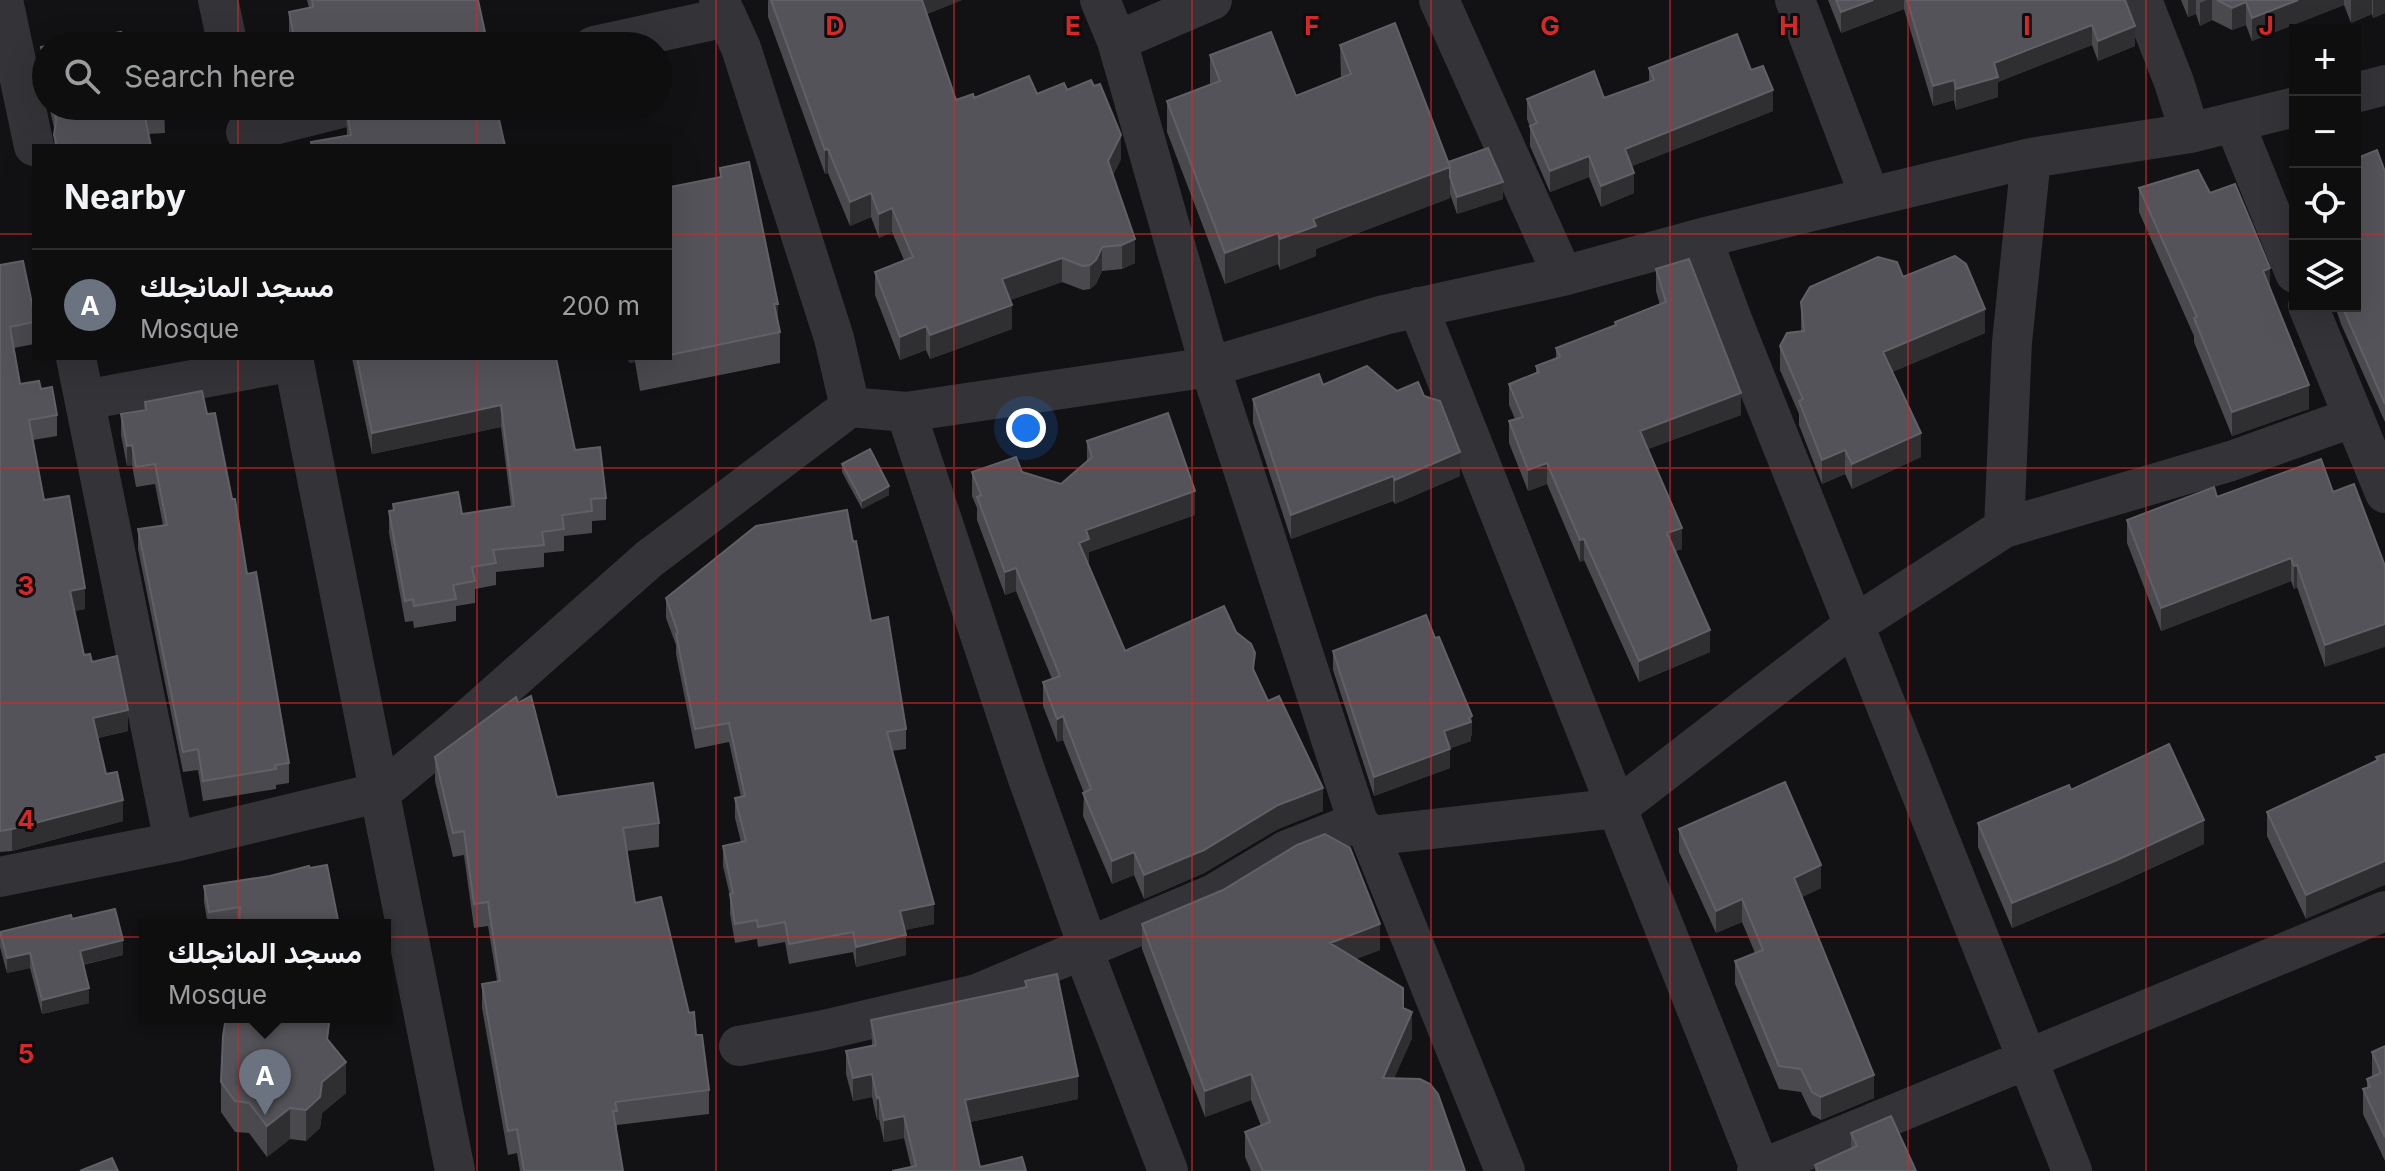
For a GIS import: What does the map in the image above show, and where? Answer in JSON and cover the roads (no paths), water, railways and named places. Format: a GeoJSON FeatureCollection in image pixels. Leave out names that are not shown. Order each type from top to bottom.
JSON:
{"type":"FeatureCollection","features":[{"type":"Feature","properties":{"kind":"street"},"geometry":{"type":"LineString","coordinates":[[218,0],[225,32]]}},
{"type":"Feature","properties":{"kind":"street"},"geometry":{"type":"LineString","coordinates":[[1100,0],[1117,41],[1210,367],[1364,829],[1505,1171]]}},
{"type":"Feature","properties":{"kind":"street"},"geometry":{"type":"LineString","coordinates":[[1117,41],[1212,0]]}},
{"type":"Feature","properties":{"kind":"street"},"geometry":{"type":"LineString","coordinates":[[1439,0],[1563,276]]}},
{"type":"Feature","properties":{"kind":"street"},"geometry":{"type":"LineString","coordinates":[[1795,0],[1870,197]]}},
{"type":"Feature","properties":{"kind":"street"},"geometry":{"type":"LineString","coordinates":[[2142,0],[2170,70],[2190,133]]}},
{"type":"Feature","properties":{"kind":"street"},"geometry":{"type":"LineString","coordinates":[[643,32],[723,9],[741,48],[834,338],[850,407]]}},
{"type":"Feature","properties":{"kind":"street"},"geometry":{"type":"LineString","coordinates":[[4,17],[34,144]]}},
{"type":"Feature","properties":{"kind":"street"},"geometry":{"type":"LineString","coordinates":[[2361,91],[2385,85]]}},
{"type":"Feature","properties":{"kind":"street"},"geometry":{"type":"LineString","coordinates":[[0,877],[174,842],[381,792],[649,559],[850,407],[906,412],[1210,367],[1418,307],[1563,276],[1702,238],[2031,158],[2190,133],[2289,108]]}},
{"type":"Feature","properties":{"kind":"street"},"geometry":{"type":"LineString","coordinates":[[245,128],[283,120]]}},
{"type":"Feature","properties":{"kind":"street"},"geometry":{"type":"LineString","coordinates":[[2234,122],[2289,258]]}},
{"type":"Feature","properties":{"kind":"street"},"geometry":{"type":"LineString","coordinates":[[2004,528],[2012,342],[2031,158]]}},
{"type":"Feature","properties":{"kind":"street"},"geometry":{"type":"LineString","coordinates":[[1702,238],[2072,1171]]}},
{"type":"Feature","properties":{"kind":"street"},"geometry":{"type":"LineString","coordinates":[[1418,307],[1759,1171],[2385,911]]}},
{"type":"Feature","properties":{"kind":"street"},"geometry":{"type":"LineString","coordinates":[[2310,312],[2385,493]]}},
{"type":"Feature","properties":{"kind":"street"},"geometry":{"type":"LineString","coordinates":[[76,360],[174,842]]}},
{"type":"Feature","properties":{"kind":"street"},"geometry":{"type":"LineString","coordinates":[[85,400],[289,360]]}},
{"type":"Feature","properties":{"kind":"street"},"geometry":{"type":"LineString","coordinates":[[294,360],[455,1171]]}},
{"type":"Feature","properties":{"kind":"street"},"geometry":{"type":"LineString","coordinates":[[906,412],[1026,773],[1083,932],[1083,950],[1168,1171]]}},
{"type":"Feature","properties":{"kind":"street"},"geometry":{"type":"LineString","coordinates":[[739,1046],[839,1027],[977,994],[1214,894],[1287,850],[1364,829],[1617,808],[1854,625],[2004,528],[2231,461],[2354,417]]}},
{"type":"Feature","properties":{"kind":"place","name":"مسجد المانجلك"},"geometry":{"type":"Point","coordinates":[265,1115]}}]}
